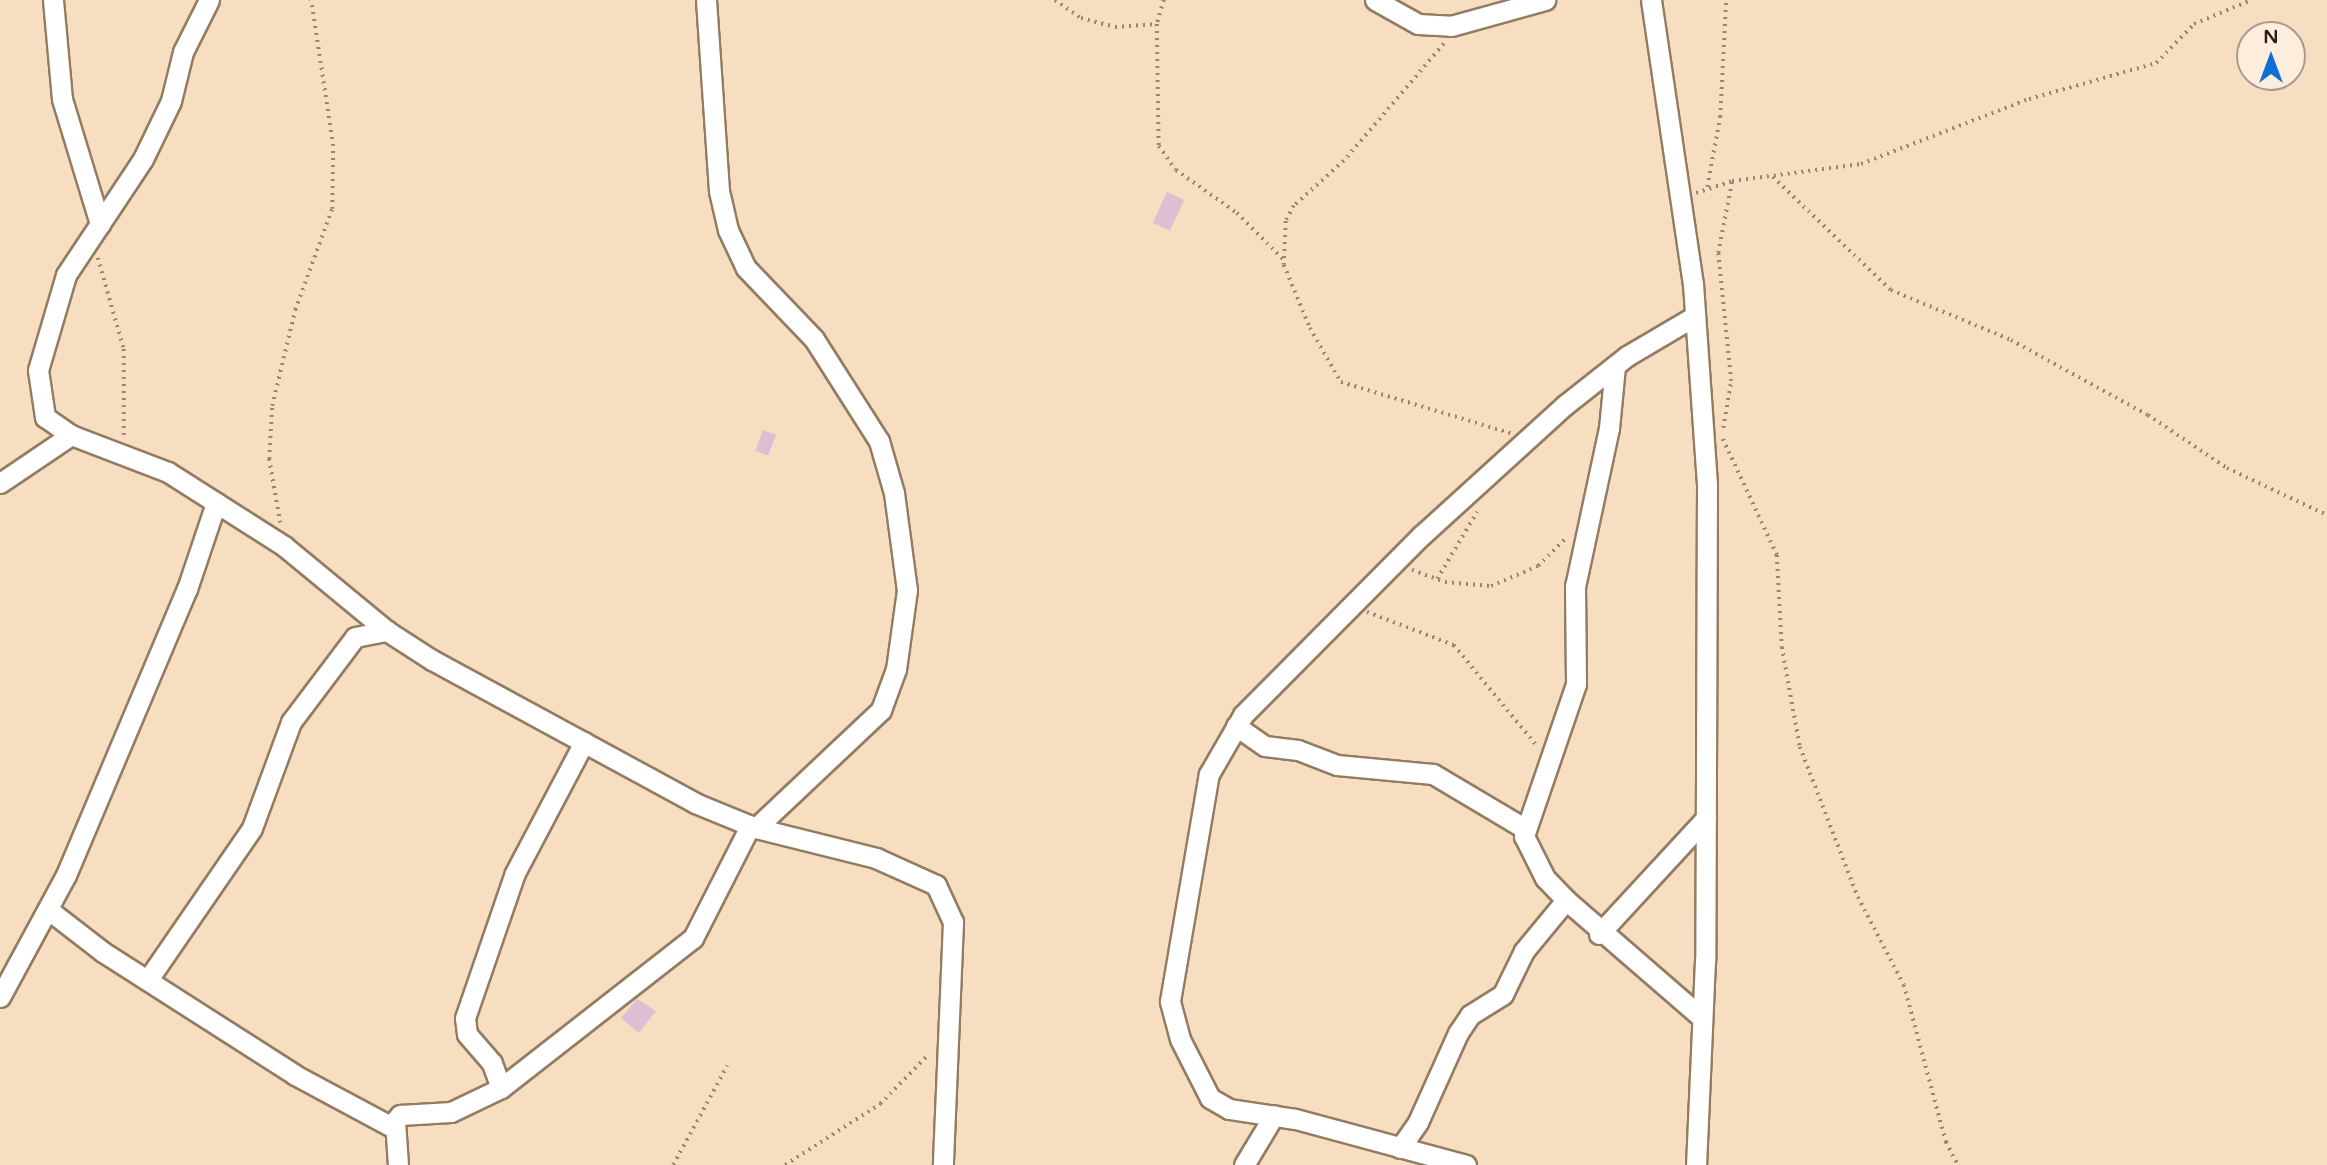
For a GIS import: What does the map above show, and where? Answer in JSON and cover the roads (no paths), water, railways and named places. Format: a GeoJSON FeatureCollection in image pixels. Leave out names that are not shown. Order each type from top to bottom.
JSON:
{"type":"FeatureCollection","features":[{"type":"Feature","properties":{"kind":"street"},"geometry":{"type":"LineString","coordinates":[[53,0],[62,99],[95,231]]}},
{"type":"Feature","properties":{"kind":"street"},"geometry":{"type":"LineString","coordinates":[[209,0],[183,52],[171,101],[143,159],[66,275],[38,370],[45,417],[71,435],[168,472],[284,546],[387,631],[695,803],[753,827],[876,858],[936,885],[953,922],[946,1028],[943,1165]]}},
{"type":"Feature","properties":{"kind":"street"},"geometry":{"type":"LineString","coordinates":[[398,1165],[395,1121],[411,1111],[452,1112],[500,1088],[693,938],[753,827],[881,710],[896,669],[907,590],[894,493],[879,441],[814,339],[746,268],[728,230],[719,191],[706,0]]}},
{"type":"Feature","properties":{"kind":"street"},"geometry":{"type":"LineString","coordinates":[[1375,0],[1418,23],[1462,24],[1545,0]]}},
{"type":"Feature","properties":{"kind":"street"},"geometry":{"type":"LineString","coordinates":[[1651,0],[1684,202],[1708,499],[1706,818],[1696,1165]]}},
{"type":"Feature","properties":{"kind":"street"},"geometry":{"type":"LineString","coordinates":[[1466,1165],[1273,1115],[1229,1109],[1210,1098],[1172,1020],[1172,973],[1197,865],[1209,774],[1236,726],[1394,562],[1525,439],[1615,366],[1695,316]]}},
{"type":"Feature","properties":{"kind":"street"},"geometry":{"type":"LineString","coordinates":[[1615,366],[1606,441],[1575,586],[1576,684],[1546,760],[1524,828],[1532,856],[1566,900],[1600,934],[1702,1018]]}},
{"type":"Feature","properties":{"kind":"street"},"geometry":{"type":"LineString","coordinates":[[0,483],[71,435]]}},
{"type":"Feature","properties":{"kind":"street"},"geometry":{"type":"LineString","coordinates":[[0,997],[50,911],[187,589],[216,503]]}},
{"type":"Feature","properties":{"kind":"street"},"geometry":{"type":"LineString","coordinates":[[149,978],[252,828],[291,722],[355,637],[387,631]]}},
{"type":"Feature","properties":{"kind":"street"},"geometry":{"type":"LineString","coordinates":[[1236,726],[1265,746],[1291,748],[1337,765],[1433,774],[1524,828]]}},
{"type":"Feature","properties":{"kind":"street"},"geometry":{"type":"LineString","coordinates":[[500,1088],[492,1063],[467,1034],[465,1018],[485,974],[515,873],[584,742]]}},
{"type":"Feature","properties":{"kind":"street"},"geometry":{"type":"LineString","coordinates":[[1600,934],[1706,818]]}},
{"type":"Feature","properties":{"kind":"street"},"geometry":{"type":"LineString","coordinates":[[1400,1147],[1418,1122],[1458,1033],[1470,1015],[1503,994],[1524,951],[1566,900]]}},
{"type":"Feature","properties":{"kind":"street"},"geometry":{"type":"LineString","coordinates":[[50,911],[295,1075],[394,1128]]}},
{"type":"Feature","properties":{"kind":"street"},"geometry":{"type":"LineString","coordinates":[[1244,1165],[1273,1115]]}}]}
